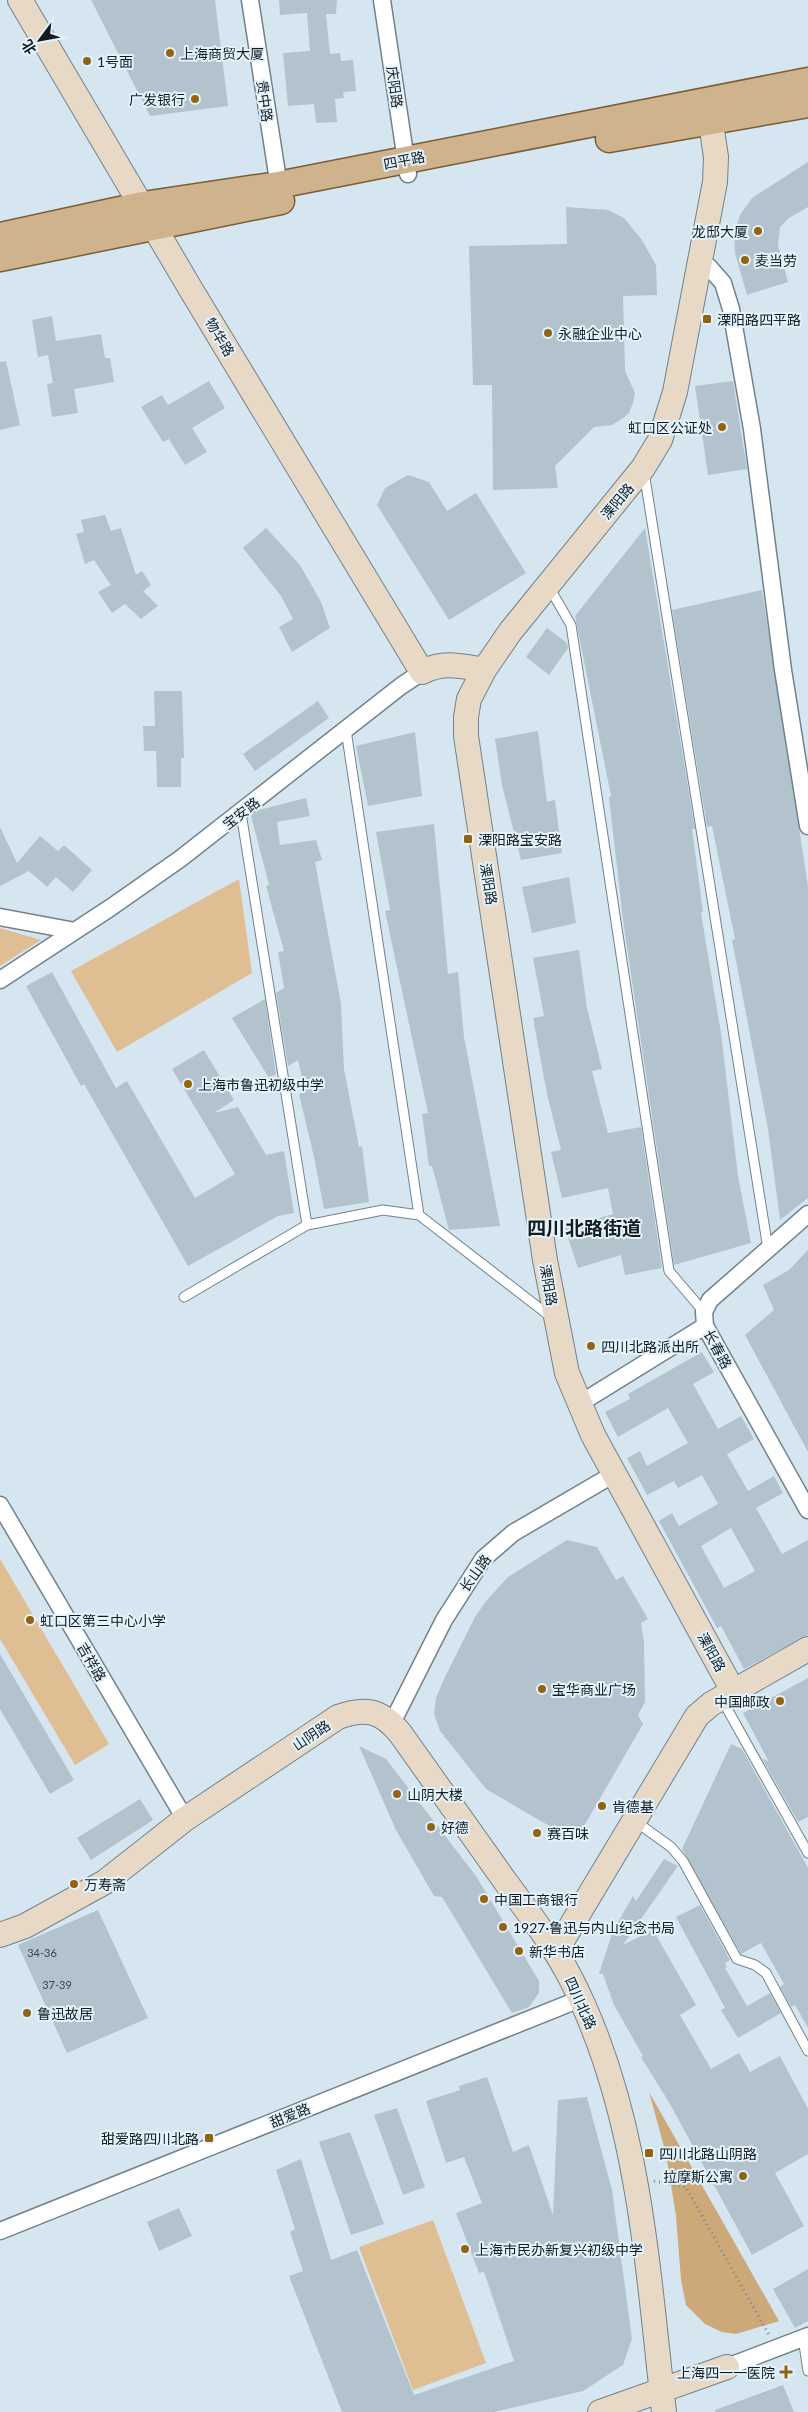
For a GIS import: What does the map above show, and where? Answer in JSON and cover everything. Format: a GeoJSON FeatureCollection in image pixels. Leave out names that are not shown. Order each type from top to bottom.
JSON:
{"type":"FeatureCollection","features":[{"type":"Feature","properties":{"kind":"main road","name":"四平路"},"geometry":{"type":"LineString","coordinates":[[709,112],[808,81]]}},
{"type":"Feature","properties":{"kind":"main road","name":"四平路"},"geometry":{"type":"LineString","coordinates":[[0,236],[148,216],[280,193],[407,167],[709,112],[808,104]]}},
{"type":"Feature","properties":{"kind":"main road","name":"四平路"},"geometry":{"type":"LineString","coordinates":[[0,258],[148,216]]}},
{"type":"Feature","properties":{"kind":"street","name":"物华路"},"geometry":{"type":"LineString","coordinates":[[20,0],[422,672]]}},
{"type":"Feature","properties":{"kind":"street","name":"贵中路"},"geometry":{"type":"LineString","coordinates":[[250,0],[280,193]]}},
{"type":"Feature","properties":{"kind":"street","name":"庆阳路"},"geometry":{"type":"LineString","coordinates":[[382,0],[407,167]]}},
{"type":"Feature","properties":{"kind":"street","name":"溧阳路"},"geometry":{"type":"LineString","coordinates":[[709,112],[716,157],[715,182],[681,366],[668,419],[660,440],[643,468],[547,585],[484,670],[469,699],[466,717],[466,736],[556,1320],[567,1373],[579,1404],[727,1695]]}},
{"type":"Feature","properties":{"kind":"street"},"geometry":{"type":"LineString","coordinates":[[700,262],[709,267],[723,283],[731,309],[752,429],[784,678],[808,826]]}},
{"type":"Feature","properties":{"kind":"street","name":"宝安路"},"geometry":{"type":"LineString","coordinates":[[0,980],[148,882],[241,813],[401,686],[422,672],[432,667],[446,664],[484,670]]}},
{"type":"Feature","properties":{"kind":"street"},"geometry":{"type":"LineString","coordinates":[[0,917],[75,931]]}},
{"type":"Feature","properties":{"kind":"street","name":"长春路"},"geometry":{"type":"LineString","coordinates":[[808,1214],[710,1300],[704,1319],[808,1510]]}},
{"type":"Feature","properties":{"kind":"street"},"geometry":{"type":"LineString","coordinates":[[579,1404],[704,1319]]}},
{"type":"Feature","properties":{"kind":"street","name":"长山路"},"geometry":{"type":"LineString","coordinates":[[392,1723],[444,1620],[483,1559],[513,1533],[614,1474]]}},
{"type":"Feature","properties":{"kind":"street","name":"吉祥路"},"geometry":{"type":"LineString","coordinates":[[0,1505],[185,1819]]}},
{"type":"Feature","properties":{"kind":"street"},"geometry":{"type":"LineString","coordinates":[[556,1952],[697,1716],[727,1695],[808,1649]]}},
{"type":"Feature","properties":{"kind":"street","name":"山阴路"},"geometry":{"type":"LineString","coordinates":[[0,1935],[25,1926],[105,1882],[185,1819],[338,1717],[351,1713],[373,1712],[384,1716],[392,1723],[556,1952]]}},
{"type":"Feature","properties":{"kind":"street","name":"四川北路"},"geometry":{"type":"LineString","coordinates":[[556,1952],[580,1998],[600,2048],[621,2114],[646,2252],[662,2401]]}},
{"type":"Feature","properties":{"kind":"street","name":"甜爱路"},"geometry":{"type":"LineString","coordinates":[[0,2231],[580,1998]]}},
{"type":"Feature","properties":{"kind":"street"},"geometry":{"type":"LineString","coordinates":[[600,2412],[662,2401],[727,2367],[806,2337]]}},
{"type":"Feature","properties":{"kind":"lane"},"geometry":{"type":"LineString","coordinates":[[643,468],[768,1249]]}},
{"type":"Feature","properties":{"kind":"lane"},"geometry":{"type":"LineString","coordinates":[[547,585],[572,625],[668,1271],[704,1319]]}},
{"type":"Feature","properties":{"kind":"lane"},"geometry":{"type":"LineString","coordinates":[[346,730],[419,1215]]}},
{"type":"Feature","properties":{"kind":"lane"},"geometry":{"type":"LineString","coordinates":[[241,813],[308,1225]]}},
{"type":"Feature","properties":{"kind":"lane"},"geometry":{"type":"LineString","coordinates":[[184,1296],[308,1225],[383,1210],[419,1215],[556,1320]]}},
{"type":"Feature","properties":{"kind":"lane"},"geometry":{"type":"LineString","coordinates":[[727,1695],[808,1853]]}},
{"type":"Feature","properties":{"kind":"lane"},"geometry":{"type":"LineString","coordinates":[[635,1821],[671,1847],[683,1861],[737,1959],[755,1965],[766,1973],[808,2051]]}},
{"type":"Feature","properties":{"kind":"lane"},"geometry":{"type":"LineString","coordinates":[[806,2337],[808,2371]]}},
{"type":"Feature","properties":{"kind":"path"},"geometry":{"type":"LineString","coordinates":[[634,2179],[686,2187],[776,2349]]}},
{"type":"Feature","properties":{"kind":"shaded area"},"geometry":{"type":"Polygon","coordinates":[[[239,879],[252,973],[117,1052],[71,971],[239,879]]]}},
{"type":"Feature","properties":{"kind":"shaded area"},"geometry":{"type":"Polygon","coordinates":[[[0,928],[41,940],[0,966],[0,928]]]}},
{"type":"Feature","properties":{"kind":"shaded area"},"geometry":{"type":"Polygon","coordinates":[[[0,1559],[109,1744],[75,1765],[0,1639],[0,1559]]]}},
{"type":"Feature","properties":{"kind":"shaded area"},"geometry":{"type":"Polygon","coordinates":[[[649,2092],[779,2321],[736,2334],[722,2332],[705,2324],[686,2305],[681,2280],[676,2216],[666,2154],[649,2092]]]}},
{"type":"Feature","properties":{"kind":"shaded area"},"geometry":{"type":"Polygon","coordinates":[[[433,2220],[486,2363],[413,2390],[359,2247],[433,2220]]]}},
{"type":"Feature","properties":{"kind":"building","name":"上海商贸大厦"},"geometry":{"type":"Polygon","coordinates":[[[91,0],[215,0],[228,106],[150,116],[91,0]]]}},
{"type":"Feature","properties":{"kind":"building"},"geometry":{"type":"Polygon","coordinates":[[[279,0],[337,0],[336,14],[326,14],[330,54],[340,53],[341,61],[353,60],[356,91],[343,92],[344,98],[335,99],[337,122],[316,123],[314,104],[288,106],[283,53],[310,51],[307,13],[280,15],[279,0]]]}},
{"type":"Feature","properties":{"kind":"building","name":"龙邸大厦"},"geometry":{"type":"Polygon","coordinates":[[[808,162],[808,207],[789,218],[780,227],[778,245],[788,282],[747,295],[735,253],[734,234],[740,215],[752,198],[808,162]]]}},
{"type":"Feature","properties":{"kind":"building","name":"永融企业中心"},"geometry":{"type":"Polygon","coordinates":[[[566,207],[608,210],[624,218],[642,240],[656,265],[657,295],[623,296],[625,371],[635,393],[633,403],[629,413],[622,419],[612,425],[594,427],[555,466],[558,488],[493,490],[492,385],[473,385],[469,246],[567,244],[566,207]]]}},
{"type":"Feature","properties":{"kind":"building"},"geometry":{"type":"Polygon","coordinates":[[[52,316],[56,341],[101,334],[105,358],[110,358],[114,382],[74,389],[78,413],[52,417],[47,384],[53,383],[48,355],[38,357],[32,320],[52,316]]]}},
{"type":"Feature","properties":{"kind":"building"},"geometry":{"type":"Polygon","coordinates":[[[6,361],[20,425],[0,430],[0,362],[6,361]]]}},
{"type":"Feature","properties":{"kind":"building"},"geometry":{"type":"Polygon","coordinates":[[[209,381],[225,408],[192,428],[207,452],[185,465],[169,439],[163,442],[141,407],[162,395],[168,405],[209,381]]]}},
{"type":"Feature","properties":{"kind":"building","name":"虹口区公证处"},"geometry":{"type":"Polygon","coordinates":[[[733,381],[747,469],[708,475],[695,386],[733,381]]]}},
{"type":"Feature","properties":{"kind":"building"},"geometry":{"type":"Polygon","coordinates":[[[408,475],[429,482],[447,511],[476,493],[526,573],[449,620],[377,505],[385,488],[408,475]]]}},
{"type":"Feature","properties":{"kind":"building"},"geometry":{"type":"Polygon","coordinates":[[[105,515],[111,531],[121,528],[136,575],[142,571],[151,585],[143,591],[158,606],[141,619],[125,604],[112,613],[98,592],[111,585],[94,560],[85,564],[76,534],[84,532],[81,520],[105,515]]]}},
{"type":"Feature","properties":{"kind":"building"},"geometry":{"type":"Polygon","coordinates":[[[266,528],[300,565],[321,602],[330,628],[292,652],[279,627],[293,619],[281,596],[243,548],[266,528]]]}},
{"type":"Feature","properties":{"kind":"building"},"geometry":{"type":"Polygon","coordinates":[[[645,528],[695,829],[692,829],[703,912],[701,913],[721,1033],[738,1176],[751,1243],[674,1265],[623,920],[609,797],[611,796],[575,616],[645,528]]]}},
{"type":"Feature","properties":{"kind":"building"},"geometry":{"type":"Polygon","coordinates":[[[762,590],[808,886],[808,1198],[780,1220],[768,1129],[732,940],[735,939],[712,826],[707,827],[672,610],[762,590]]]}},
{"type":"Feature","properties":{"kind":"building"},"geometry":{"type":"Polygon","coordinates":[[[547,628],[567,643],[568,648],[549,675],[526,657],[547,628]]]}},
{"type":"Feature","properties":{"kind":"building"},"geometry":{"type":"Polygon","coordinates":[[[154,691],[182,691],[184,758],[181,758],[181,787],[157,787],[156,751],[144,751],[143,726],[155,726],[154,691]]]}},
{"type":"Feature","properties":{"kind":"building"},"geometry":{"type":"Polygon","coordinates":[[[318,701],[329,718],[255,771],[243,754],[318,701]]]}},
{"type":"Feature","properties":{"kind":"building"},"geometry":{"type":"Polygon","coordinates":[[[538,731],[547,802],[555,800],[562,853],[521,860],[502,785],[495,739],[538,731]]]}},
{"type":"Feature","properties":{"kind":"building"},"geometry":{"type":"Polygon","coordinates":[[[415,732],[422,796],[368,806],[356,746],[415,732]]]}},
{"type":"Feature","properties":{"kind":"building"},"geometry":{"type":"Polygon","coordinates":[[[306,798],[310,816],[277,822],[280,845],[316,840],[322,860],[315,862],[341,1004],[344,1069],[359,1147],[362,1146],[369,1202],[324,1209],[299,1094],[305,1092],[298,1060],[288,1066],[276,993],[284,988],[278,952],[284,951],[266,886],[269,885],[251,816],[259,810],[306,798]]]}},
{"type":"Feature","properties":{"kind":"building"},"geometry":{"type":"Polygon","coordinates":[[[434,824],[448,974],[458,972],[464,1037],[500,1226],[449,1230],[432,1166],[429,1166],[422,1114],[428,1113],[385,911],[390,910],[376,832],[434,824]]]}},
{"type":"Feature","properties":{"kind":"building"},"geometry":{"type":"Polygon","coordinates":[[[0,827],[17,863],[40,836],[58,851],[64,845],[92,870],[73,892],[56,877],[47,887],[29,871],[0,886],[0,827]]]}},
{"type":"Feature","properties":{"kind":"building"},"geometry":{"type":"Polygon","coordinates":[[[569,877],[576,923],[532,933],[522,887],[569,877]]]}},
{"type":"Feature","properties":{"kind":"building"},"geometry":{"type":"Polygon","coordinates":[[[579,950],[587,1008],[602,1069],[592,1071],[608,1133],[641,1127],[662,1268],[625,1275],[621,1255],[578,1268],[565,1228],[613,1214],[608,1188],[562,1198],[551,1152],[561,1150],[547,1094],[533,1018],[544,1016],[533,958],[579,950]]]}},
{"type":"Feature","properties":{"kind":"building"},"geometry":{"type":"Polygon","coordinates":[[[52,972],[116,1088],[127,1081],[195,1198],[235,1174],[172,1069],[204,1050],[234,1100],[214,1113],[238,1107],[266,1155],[284,1151],[294,1213],[278,1216],[188,1266],[84,1084],[81,1086],[26,986],[52,972]]]}},
{"type":"Feature","properties":{"kind":"building"},"geometry":{"type":"Polygon","coordinates":[[[265,999],[276,1074],[269,1078],[232,1018],[265,999]]]}},
{"type":"Feature","properties":{"kind":"building"},"geometry":{"type":"Polygon","coordinates":[[[808,1250],[808,1452],[745,1335],[774,1310],[763,1285],[789,1270],[808,1250]]]}},
{"type":"Feature","properties":{"kind":"building"},"geometry":{"type":"Polygon","coordinates":[[[702,1352],[714,1372],[693,1384],[718,1429],[741,1416],[754,1439],[727,1454],[748,1491],[774,1476],[783,1493],[756,1508],[782,1554],[808,1540],[808,1635],[744,1669],[721,1626],[717,1628],[659,1521],[672,1513],[679,1526],[718,1504],[702,1475],[678,1488],[674,1481],[647,1495],[627,1458],[640,1451],[647,1466],[688,1443],[668,1408],[618,1437],[605,1412],[630,1399],[628,1394],[702,1352]],[[731,1528],[701,1546],[724,1588],[755,1571],[731,1528]]]}},
{"type":"Feature","properties":{"kind":"building","name":"宝华商业广场"},"geometry":{"type":"Polygon","coordinates":[[[567,1540],[597,1547],[616,1580],[623,1576],[648,1619],[641,1623],[644,1642],[645,1702],[638,1715],[643,1724],[580,1833],[573,1837],[544,1823],[486,1789],[440,1731],[434,1714],[436,1698],[444,1679],[475,1617],[486,1601],[508,1577],[567,1540]]]}},
{"type":"Feature","properties":{"kind":"building"},"geometry":{"type":"Polygon","coordinates":[[[0,1654],[74,1780],[50,1794],[0,1709],[0,1654]]]}},
{"type":"Feature","properties":{"kind":"building"},"geometry":{"type":"Polygon","coordinates":[[[808,1678],[808,1817],[798,1822],[762,1758],[769,1762],[743,1713],[808,1678]]]}},
{"type":"Feature","properties":{"kind":"building"},"geometry":{"type":"Polygon","coordinates":[[[731,1744],[742,1749],[808,1868],[808,2028],[795,2005],[791,2007],[780,1987],[784,1984],[761,1943],[741,1954],[682,1849],[731,1744]]]}},
{"type":"Feature","properties":{"kind":"building"},"geometry":{"type":"Polygon","coordinates":[[[359,1746],[386,1759],[476,1876],[539,1981],[539,1993],[529,2007],[512,2013],[442,1897],[434,1896],[396,1830],[359,1746]]]}},
{"type":"Feature","properties":{"kind":"building"},"geometry":{"type":"Polygon","coordinates":[[[140,1799],[153,1820],[91,1860],[77,1838],[140,1799]]]}},
{"type":"Feature","properties":{"kind":"building"},"geometry":{"type":"Polygon","coordinates":[[[664,1859],[678,1866],[623,1945],[653,1930],[696,2005],[680,2015],[711,2069],[739,2053],[750,2072],[780,2056],[808,2109],[808,2154],[775,2173],[804,2226],[752,2255],[670,2104],[641,2057],[643,2056],[614,2005],[603,1974],[599,1974],[613,1931],[633,1896],[636,1901],[664,1859]]]}},
{"type":"Feature","properties":{"kind":"building"},"geometry":{"type":"Polygon","coordinates":[[[700,1905],[730,1960],[725,1963],[727,1967],[725,1968],[747,2006],[770,1993],[781,2013],[738,2038],[721,2010],[725,2008],[676,1917],[700,1905]]]}},
{"type":"Feature","properties":{"kind":"building"},"geometry":{"type":"Polygon","coordinates":[[[98,1910],[148,2018],[67,2053],[18,1945],[98,1910]]]}},
{"type":"Feature","properties":{"kind":"building"},"geometry":{"type":"Polygon","coordinates":[[[487,2077],[513,2152],[529,2145],[553,2215],[558,2100],[587,2097],[612,2190],[632,2339],[623,2365],[583,2391],[494,2412],[342,2412],[289,2276],[303,2271],[290,2232],[295,2229],[276,2170],[301,2159],[331,2260],[357,2250],[414,2395],[514,2361],[484,2272],[479,2273],[456,2213],[482,2203],[464,2157],[446,2163],[426,2101],[460,2090],[459,2086],[487,2077]]]}},
{"type":"Feature","properties":{"kind":"building"},"geometry":{"type":"Polygon","coordinates":[[[397,2108],[425,2187],[403,2195],[374,2115],[397,2108]]]}},
{"type":"Feature","properties":{"kind":"building"},"geometry":{"type":"Polygon","coordinates":[[[350,2132],[384,2224],[351,2235],[319,2142],[350,2132]]]}},
{"type":"Feature","properties":{"kind":"building"},"geometry":{"type":"Polygon","coordinates":[[[179,2208],[192,2236],[159,2251],[147,2222],[179,2208]]]}},
{"type":"Feature","properties":{"kind":"building"},"geometry":{"type":"Polygon","coordinates":[[[808,2269],[808,2321],[795,2328],[773,2289],[808,2269]]]}},
{"type":"Feature","properties":{"kind":"building"},"geometry":{"type":"Polygon","coordinates":[[[783,2385],[794,2412],[715,2412],[715,2410],[783,2385]]]}},
{"type":"Feature","properties":{"kind":"place","name":"上海商贸大厦"},"geometry":{"type":"Point","coordinates":[170,53]}},
{"type":"Feature","properties":{"kind":"place","name":"1号面"},"geometry":{"type":"Point","coordinates":[87,61]}},
{"type":"Feature","properties":{"kind":"place","name":"广发银行"},"geometry":{"type":"Point","coordinates":[195,99]}},
{"type":"Feature","properties":{"kind":"place","name":"龙邸大厦"},"geometry":{"type":"Point","coordinates":[758,231]}},
{"type":"Feature","properties":{"kind":"place","name":"麦当劳"},"geometry":{"type":"Point","coordinates":[745,260]}},
{"type":"Feature","properties":{"kind":"place","name":"溧阳路四平路"},"geometry":{"type":"Point","coordinates":[707,319]}},
{"type":"Feature","properties":{"kind":"place","name":"永融企业中心"},"geometry":{"type":"Point","coordinates":[548,333]}},
{"type":"Feature","properties":{"kind":"place","name":"虹口区公证处"},"geometry":{"type":"Point","coordinates":[722,427]}},
{"type":"Feature","properties":{"kind":"place","name":"溧阳路宝安路"},"geometry":{"type":"Point","coordinates":[468,839]}},
{"type":"Feature","properties":{"kind":"place","name":"上海市鲁迅初级中学"},"geometry":{"type":"Point","coordinates":[188,1084]}},
{"type":"Feature","properties":{"kind":"place","name":"四川北路派出所"},"geometry":{"type":"Point","coordinates":[591,1346]}},
{"type":"Feature","properties":{"kind":"place","name":"虹口区第三中心小学"},"geometry":{"type":"Point","coordinates":[30,1620]}},
{"type":"Feature","properties":{"kind":"place","name":"宝华商业广场"},"geometry":{"type":"Point","coordinates":[542,1689]}},
{"type":"Feature","properties":{"kind":"place","name":"中国邮政"},"geometry":{"type":"Point","coordinates":[780,1701]}},
{"type":"Feature","properties":{"kind":"place","name":"山阴大楼"},"geometry":{"type":"Point","coordinates":[397,1794]}},
{"type":"Feature","properties":{"kind":"place","name":"肯德基"},"geometry":{"type":"Point","coordinates":[602,1806]}},
{"type":"Feature","properties":{"kind":"place","name":"好德"},"geometry":{"type":"Point","coordinates":[431,1827]}},
{"type":"Feature","properties":{"kind":"place","name":"赛百味"},"geometry":{"type":"Point","coordinates":[537,1833]}},
{"type":"Feature","properties":{"kind":"place","name":"万寿斋"},"geometry":{"type":"Point","coordinates":[74,1884]}},
{"type":"Feature","properties":{"kind":"place","name":"中国工商银行"},"geometry":{"type":"Point","coordinates":[484,1899]}},
{"type":"Feature","properties":{"kind":"place","name":"1927·鲁迅与内山纪念书局"},"geometry":{"type":"Point","coordinates":[503,1927]}},
{"type":"Feature","properties":{"kind":"place","name":"新华书店"},"geometry":{"type":"Point","coordinates":[519,1951]}},
{"type":"Feature","properties":{"kind":"place","name":"鲁迅故居"},"geometry":{"type":"Point","coordinates":[27,2013]}},
{"type":"Feature","properties":{"kind":"place","name":"甜爱路四川北路"},"geometry":{"type":"Point","coordinates":[209,2138]}},
{"type":"Feature","properties":{"kind":"place","name":"四川北路山阴路"},"geometry":{"type":"Point","coordinates":[649,2153]}},
{"type":"Feature","properties":{"kind":"place","name":"拉摩斯公寓"},"geometry":{"type":"Point","coordinates":[743,2176]}},
{"type":"Feature","properties":{"kind":"place","name":"上海市民办新复兴初级中学"},"geometry":{"type":"Point","coordinates":[465,2249]}},
{"type":"Feature","properties":{"kind":"place","name":"上海四一一医院"},"geometry":{"type":"Point","coordinates":[786,2372]}},
{"type":"Feature","properties":{"kind":"district","name":"四川北路街道"},"geometry":{"type":"Point","coordinates":[584,1227]}}]}
